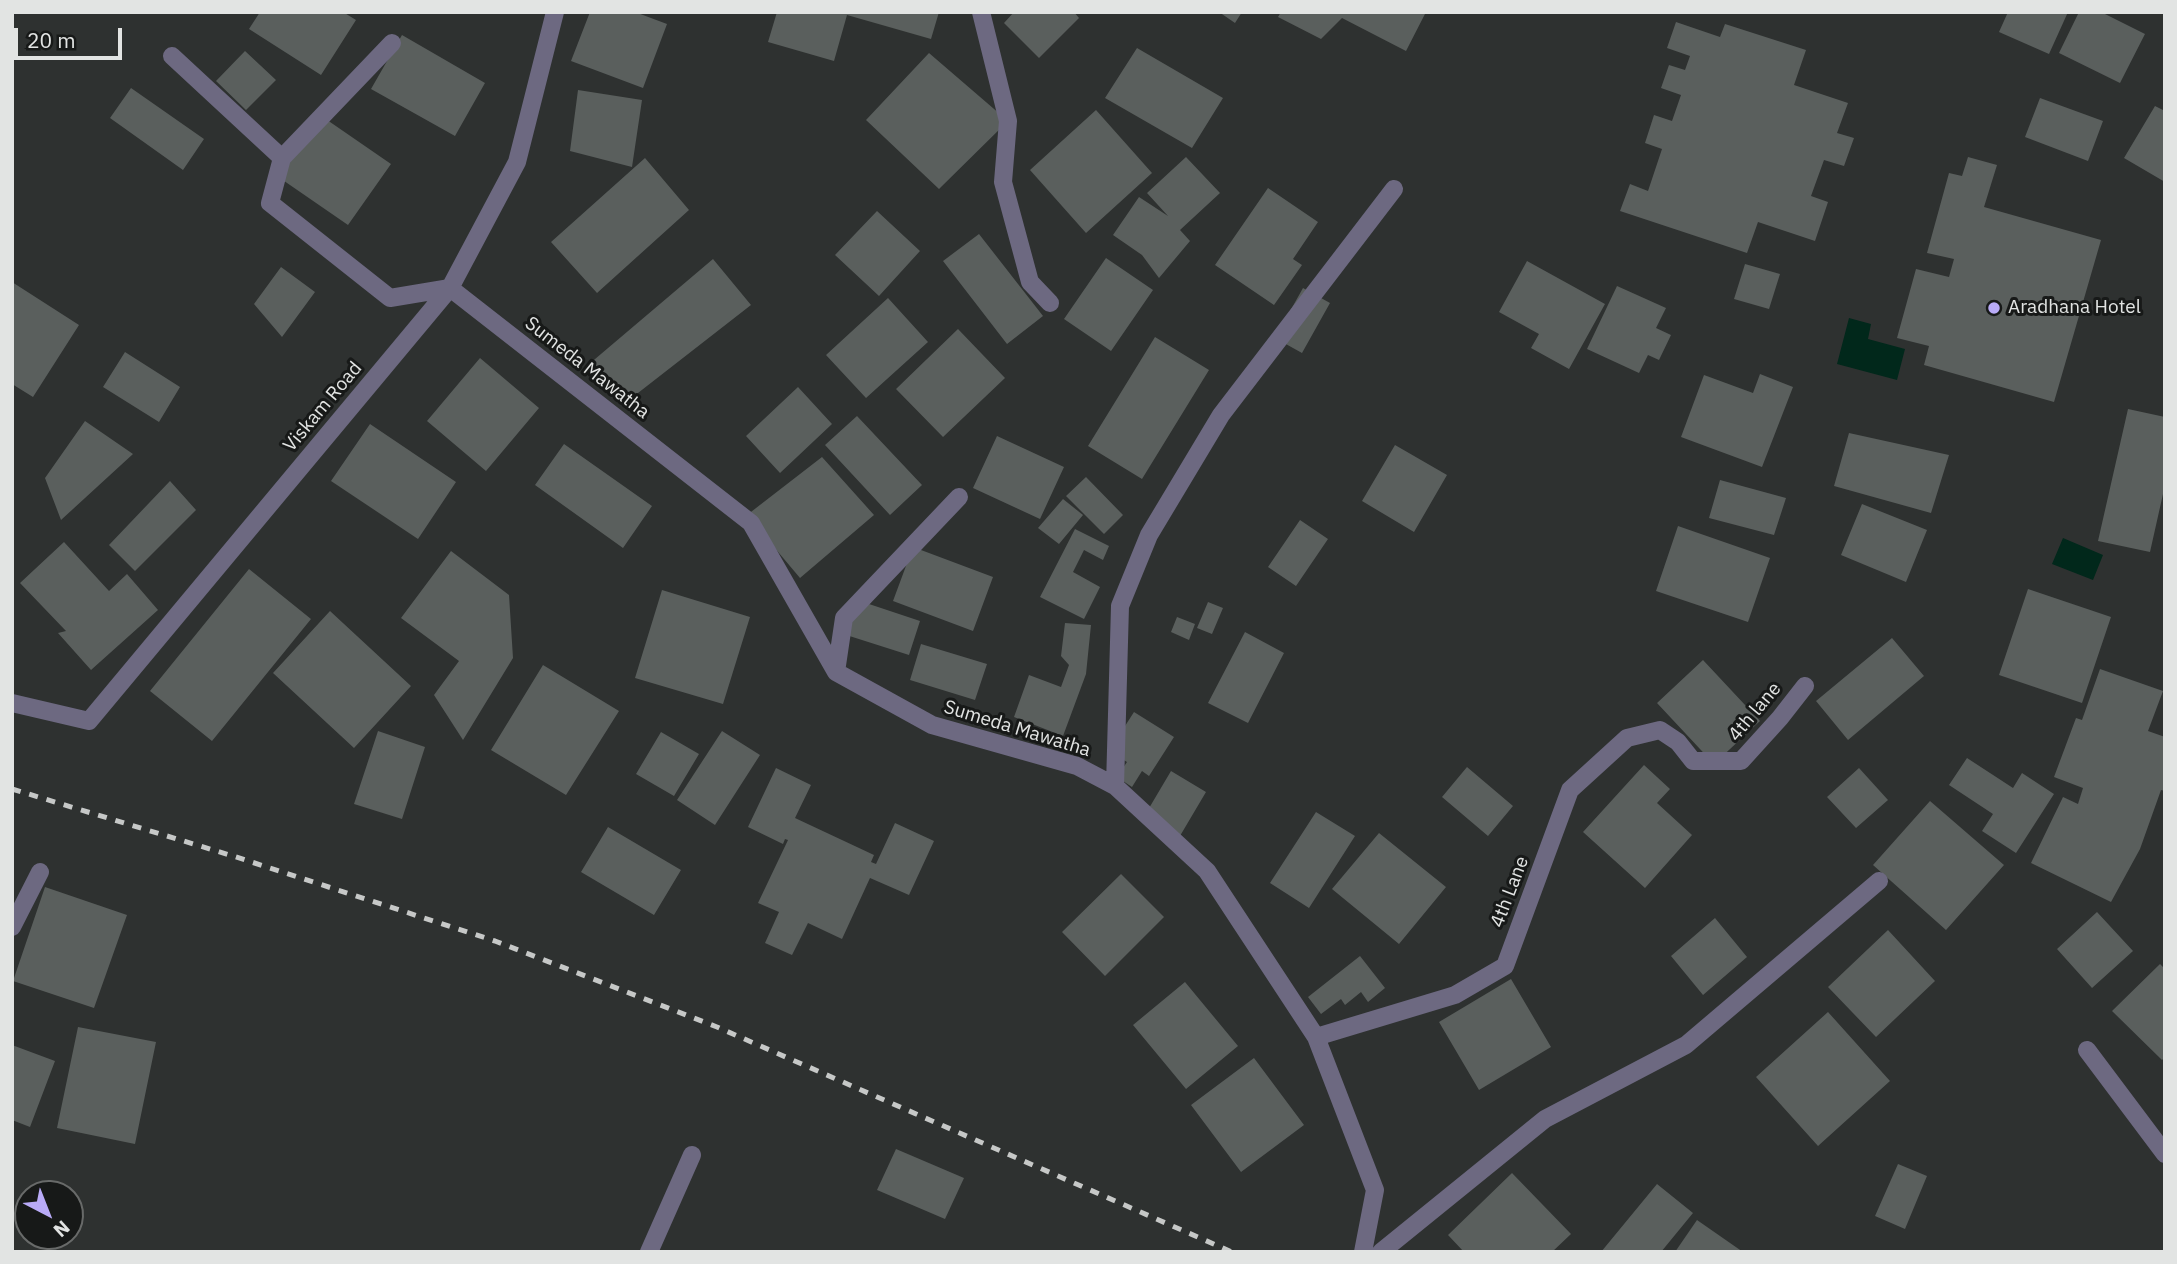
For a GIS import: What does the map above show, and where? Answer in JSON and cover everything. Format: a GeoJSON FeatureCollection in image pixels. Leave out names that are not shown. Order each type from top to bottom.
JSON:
{"type":"FeatureCollection","features":[{"type":"Feature","properties":{"kind":"street","name":"Viskam Road"},"geometry":{"type":"LineString","coordinates":[[12,703],[89,721],[450,288],[517,162],[555,12]]}},
{"type":"Feature","properties":{"kind":"street"},"geometry":{"type":"LineString","coordinates":[[981,12],[1008,121],[1003,182],[1030,282],[1050,303]]}},
{"type":"Feature","properties":{"kind":"street"},"geometry":{"type":"LineString","coordinates":[[392,43],[282,158],[270,203],[390,298],[450,288]]}},
{"type":"Feature","properties":{"kind":"street"},"geometry":{"type":"LineString","coordinates":[[172,56],[282,158]]}},
{"type":"Feature","properties":{"kind":"street"},"geometry":{"type":"LineString","coordinates":[[1115,786],[1120,606],[1149,535],[1221,415],[1394,189]]}},
{"type":"Feature","properties":{"kind":"street","name":"Sumeda Mawatha"},"geometry":{"type":"LineString","coordinates":[[450,288],[751,523],[836,672],[932,725],[1077,766],[1115,786],[1207,871],[1316,1037],[1375,1190],[1363,1252]]}},
{"type":"Feature","properties":{"kind":"street"},"geometry":{"type":"LineString","coordinates":[[836,672],[844,618],[960,497]]}},
{"type":"Feature","properties":{"kind":"street","name":"4th lane"},"geometry":{"type":"LineString","coordinates":[[1693,761],[1741,761],[1805,686]]}},
{"type":"Feature","properties":{"kind":"street","name":"4th Lane"},"geometry":{"type":"LineString","coordinates":[[1316,1037],[1455,995],[1504,966],[1570,790],[1627,738],[1660,730],[1678,742],[1693,761]]}},
{"type":"Feature","properties":{"kind":"street"},"geometry":{"type":"LineString","coordinates":[[12,927],[40,872]]}},
{"type":"Feature","properties":{"kind":"street"},"geometry":{"type":"LineString","coordinates":[[1381,1252],[1545,1119],[1686,1045],[1879,881]]}},
{"type":"Feature","properties":{"kind":"street"},"geometry":{"type":"LineString","coordinates":[[2087,1050],[2165,1154]]}},
{"type":"Feature","properties":{"kind":"street"},"geometry":{"type":"LineString","coordinates":[[649,1252],[692,1155]]}},
{"type":"Feature","properties":{"kind":"shaded area"},"geometry":{"type":"Polygon","coordinates":[[[1849,318],[1871,324],[1868,339],[1905,349],[1897,380],[1837,364],[1849,318]]]}},
{"type":"Feature","properties":{"kind":"shaded area"},"geometry":{"type":"Polygon","coordinates":[[[2063,538],[2103,555],[2093,580],[2052,564],[2063,538]]]}},
{"type":"Feature","properties":{"kind":"building"},"geometry":{"type":"Polygon","coordinates":[[[260,12],[343,12],[356,20],[321,75],[249,29],[260,12]]]}},
{"type":"Feature","properties":{"kind":"building"},"geometry":{"type":"Polygon","coordinates":[[[590,12],[635,12],[667,24],[643,88],[571,61],[590,12]]]}},
{"type":"Feature","properties":{"kind":"building"},"geometry":{"type":"Polygon","coordinates":[[[777,12],[939,12],[931,39],[847,15],[834,61],[768,42],[777,12]]]}},
{"type":"Feature","properties":{"kind":"building"},"geometry":{"type":"Polygon","coordinates":[[[1014,12],[1074,12],[1079,18],[1039,58],[1004,23],[1014,12]]]}},
{"type":"Feature","properties":{"kind":"building"},"geometry":{"type":"Polygon","coordinates":[[[1219,12],[1242,12],[1235,23],[1219,12]]]}},
{"type":"Feature","properties":{"kind":"building"},"geometry":{"type":"Polygon","coordinates":[[[1281,12],[1426,12],[1406,51],[1342,18],[1321,39],[1278,17],[1281,12]]]}},
{"type":"Feature","properties":{"kind":"building"},"geometry":{"type":"Polygon","coordinates":[[[2008,12],[2068,12],[2049,54],[1999,32],[2008,12]]]}},
{"type":"Feature","properties":{"kind":"building"},"geometry":{"type":"Polygon","coordinates":[[[2079,12],[2101,12],[2145,34],[2120,83],[2059,53],[2079,12]]]}},
{"type":"Feature","properties":{"kind":"building"},"geometry":{"type":"Polygon","coordinates":[[[1676,22],[1720,37],[1725,24],[1806,50],[1794,85],[1848,103],[1837,133],[1854,138],[1844,166],[1824,160],[1811,196],[1828,202],[1815,241],[1758,222],[1747,253],[1620,211],[1630,184],[1648,191],[1662,149],[1645,143],[1654,115],[1672,121],[1681,95],[1661,88],[1669,65],[1685,70],[1690,56],[1667,48],[1676,22]]]}},
{"type":"Feature","properties":{"kind":"building"},"geometry":{"type":"Polygon","coordinates":[[[402,35],[485,83],[455,136],[371,89],[402,35]]]}},
{"type":"Feature","properties":{"kind":"building"},"geometry":{"type":"Polygon","coordinates":[[[1137,48],[1223,98],[1192,148],[1105,98],[1137,48]]]}},
{"type":"Feature","properties":{"kind":"building"},"geometry":{"type":"Polygon","coordinates":[[[245,51],[276,80],[246,110],[216,81],[245,51]]]}},
{"type":"Feature","properties":{"kind":"building"},"geometry":{"type":"Polygon","coordinates":[[[929,53],[1008,121],[939,189],[866,120],[929,53]]]}},
{"type":"Feature","properties":{"kind":"building"},"geometry":{"type":"Polygon","coordinates":[[[131,88],[204,139],[183,170],[110,118],[131,88]]]}},
{"type":"Feature","properties":{"kind":"building"},"geometry":{"type":"Polygon","coordinates":[[[578,90],[642,100],[632,167],[570,151],[578,90]]]}},
{"type":"Feature","properties":{"kind":"building"},"geometry":{"type":"Polygon","coordinates":[[[2040,98],[2103,121],[2088,161],[2025,137],[2040,98]]]}},
{"type":"Feature","properties":{"kind":"building"},"geometry":{"type":"Polygon","coordinates":[[[2155,106],[2165,111],[2165,182],[2124,158],[2155,106]]]}},
{"type":"Feature","properties":{"kind":"building"},"geometry":{"type":"Polygon","coordinates":[[[1096,110],[1152,173],[1086,233],[1030,170],[1096,110]]]}},
{"type":"Feature","properties":{"kind":"building"},"geometry":{"type":"Polygon","coordinates":[[[317,113],[391,164],[348,225],[274,174],[317,113]]]}},
{"type":"Feature","properties":{"kind":"building"},"geometry":{"type":"Polygon","coordinates":[[[1186,157],[1220,193],[1180,230],[1190,241],[1159,278],[1142,255],[1113,235],[1139,197],[1168,216],[1147,193],[1186,157]]]}},
{"type":"Feature","properties":{"kind":"building","name":"Aradhana Hotel"},"geometry":{"type":"Polygon","coordinates":[[[1968,157],[1997,165],[1984,207],[2101,240],[2054,402],[1924,365],[1929,346],[1897,338],[1916,269],[1949,277],[1954,259],[1927,253],[1949,173],[1962,176],[1968,157]]]}},
{"type":"Feature","properties":{"kind":"building"},"geometry":{"type":"Polygon","coordinates":[[[645,158],[689,210],[597,293],[551,242],[645,158]]]}},
{"type":"Feature","properties":{"kind":"building"},"geometry":{"type":"Polygon","coordinates":[[[1268,188],[1318,222],[1293,259],[1302,265],[1274,305],[1215,265],[1268,188]]]}},
{"type":"Feature","properties":{"kind":"building"},"geometry":{"type":"Polygon","coordinates":[[[877,211],[920,251],[879,296],[835,255],[877,211]]]}},
{"type":"Feature","properties":{"kind":"building"},"geometry":{"type":"Polygon","coordinates":[[[979,234],[1043,316],[1007,344],[943,261],[979,234]]]}},
{"type":"Feature","properties":{"kind":"building"},"geometry":{"type":"Polygon","coordinates":[[[1106,258],[1153,290],[1111,351],[1064,319],[1106,258]]]}},
{"type":"Feature","properties":{"kind":"building"},"geometry":{"type":"Polygon","coordinates":[[[713,259],[751,305],[629,400],[588,365],[713,259]]]}},
{"type":"Feature","properties":{"kind":"building"},"geometry":{"type":"Polygon","coordinates":[[[1527,261],[1605,304],[1569,369],[1531,348],[1539,334],[1499,312],[1527,261]]]}},
{"type":"Feature","properties":{"kind":"building"},"geometry":{"type":"Polygon","coordinates":[[[1745,264],[1780,274],[1769,309],[1734,299],[1745,264]]]}},
{"type":"Feature","properties":{"kind":"building"},"geometry":{"type":"Polygon","coordinates":[[[281,267],[315,292],[282,337],[254,304],[281,267]]]}},
{"type":"Feature","properties":{"kind":"building"},"geometry":{"type":"Polygon","coordinates":[[[12,282],[79,325],[33,397],[12,384],[12,282]]]}},
{"type":"Feature","properties":{"kind":"building"},"geometry":{"type":"Polygon","coordinates":[[[1617,286],[1666,308],[1656,328],[1671,335],[1659,360],[1648,355],[1639,373],[1587,349],[1617,286]]]}},
{"type":"Feature","properties":{"kind":"building"},"geometry":{"type":"Polygon","coordinates":[[[1303,288],[1330,303],[1302,353],[1275,338],[1303,288]]]}},
{"type":"Feature","properties":{"kind":"building"},"geometry":{"type":"Polygon","coordinates":[[[888,298],[928,342],[866,398],[826,355],[888,298]]]}},
{"type":"Feature","properties":{"kind":"building"},"geometry":{"type":"Polygon","coordinates":[[[958,329],[1005,378],[943,437],[896,389],[958,329]]]}},
{"type":"Feature","properties":{"kind":"building"},"geometry":{"type":"Polygon","coordinates":[[[1155,337],[1209,370],[1142,479],[1088,446],[1155,337]]]}},
{"type":"Feature","properties":{"kind":"building"},"geometry":{"type":"Polygon","coordinates":[[[125,352],[180,387],[159,422],[103,387],[125,352]]]}},
{"type":"Feature","properties":{"kind":"building"},"geometry":{"type":"Polygon","coordinates":[[[480,358],[539,408],[486,471],[427,421],[480,358]]]}},
{"type":"Feature","properties":{"kind":"building"},"geometry":{"type":"Polygon","coordinates":[[[1760,374],[1793,387],[1762,467],[1681,437],[1704,375],[1753,393],[1760,374]]]}},
{"type":"Feature","properties":{"kind":"building"},"geometry":{"type":"Polygon","coordinates":[[[798,387],[832,424],[780,473],[746,436],[798,387]]]}},
{"type":"Feature","properties":{"kind":"building"},"geometry":{"type":"Polygon","coordinates":[[[2128,409],[2165,417],[2165,485],[2150,552],[2098,541],[2128,409]]]}},
{"type":"Feature","properties":{"kind":"building"},"geometry":{"type":"Polygon","coordinates":[[[857,416],[922,485],[890,515],[825,445],[857,416]]]}},
{"type":"Feature","properties":{"kind":"building"},"geometry":{"type":"Polygon","coordinates":[[[85,421],[133,454],[61,520],[45,478],[85,421]]]}},
{"type":"Feature","properties":{"kind":"building"},"geometry":{"type":"Polygon","coordinates":[[[370,424],[456,482],[418,539],[331,481],[370,424]]]}},
{"type":"Feature","properties":{"kind":"building"},"geometry":{"type":"Polygon","coordinates":[[[1849,433],[1949,455],[1931,513],[1834,486],[1849,433]]]}},
{"type":"Feature","properties":{"kind":"building"},"geometry":{"type":"Polygon","coordinates":[[[997,436],[1064,467],[1040,519],[973,488],[997,436]]]}},
{"type":"Feature","properties":{"kind":"building"},"geometry":{"type":"Polygon","coordinates":[[[564,444],[652,506],[623,548],[535,485],[564,444]]]}},
{"type":"Feature","properties":{"kind":"building"},"geometry":{"type":"Polygon","coordinates":[[[1395,445],[1447,475],[1414,532],[1362,501],[1395,445]]]}},
{"type":"Feature","properties":{"kind":"building"},"geometry":{"type":"Polygon","coordinates":[[[822,457],[874,515],[800,578],[747,515],[822,457]]]}},
{"type":"Feature","properties":{"kind":"building"},"geometry":{"type":"Polygon","coordinates":[[[1086,477],[1123,515],[1104,534],[1066,496],[1086,477]]]}},
{"type":"Feature","properties":{"kind":"building"},"geometry":{"type":"Polygon","coordinates":[[[1720,480],[1786,498],[1774,535],[1709,518],[1720,480]]]}},
{"type":"Feature","properties":{"kind":"building"},"geometry":{"type":"Polygon","coordinates":[[[170,481],[196,510],[135,571],[109,545],[170,481]]]}},
{"type":"Feature","properties":{"kind":"building"},"geometry":{"type":"Polygon","coordinates":[[[1063,499],[1083,515],[1059,544],[1038,528],[1063,499]]]}},
{"type":"Feature","properties":{"kind":"building"},"geometry":{"type":"Polygon","coordinates":[[[1862,504],[1927,530],[1906,582],[1841,555],[1862,504]]]}},
{"type":"Feature","properties":{"kind":"building"},"geometry":{"type":"Polygon","coordinates":[[[1300,520],[1328,539],[1296,586],[1268,567],[1300,520]]]}},
{"type":"Feature","properties":{"kind":"building"},"geometry":{"type":"Polygon","coordinates":[[[1678,526],[1770,558],[1748,622],[1656,591],[1678,526]]]}},
{"type":"Feature","properties":{"kind":"building"},"geometry":{"type":"Polygon","coordinates":[[[1075,529],[1109,546],[1103,560],[1084,550],[1073,572],[1100,587],[1084,619],[1040,597],[1075,529]]]}},
{"type":"Feature","properties":{"kind":"building"},"geometry":{"type":"Polygon","coordinates":[[[64,542],[109,591],[127,574],[158,610],[91,670],[58,633],[66,631],[20,583],[64,542]]]}},
{"type":"Feature","properties":{"kind":"building"},"geometry":{"type":"Polygon","coordinates":[[[913,547],[993,577],[973,631],[893,601],[913,547]]]}},
{"type":"Feature","properties":{"kind":"building"},"geometry":{"type":"Polygon","coordinates":[[[451,551],[509,595],[513,658],[463,740],[434,695],[459,661],[401,618],[451,551]]]}},
{"type":"Feature","properties":{"kind":"building"},"geometry":{"type":"Polygon","coordinates":[[[249,569],[311,619],[212,741],[150,691],[249,569]]]}},
{"type":"Feature","properties":{"kind":"building"},"geometry":{"type":"Polygon","coordinates":[[[2028,589],[2111,617],[2082,703],[1999,675],[2028,589]]]}},
{"type":"Feature","properties":{"kind":"building"},"geometry":{"type":"Polygon","coordinates":[[[662,590],[750,617],[723,704],[635,678],[662,590]]]}},
{"type":"Feature","properties":{"kind":"building"},"geometry":{"type":"Polygon","coordinates":[[[851,598],[920,621],[909,655],[840,633],[851,598]]]}},
{"type":"Feature","properties":{"kind":"building"},"geometry":{"type":"Polygon","coordinates":[[[1208,602],[1223,608],[1212,634],[1197,628],[1208,602]]]}},
{"type":"Feature","properties":{"kind":"building"},"geometry":{"type":"Polygon","coordinates":[[[330,611],[411,686],[354,748],[273,673],[330,611]]]}},
{"type":"Feature","properties":{"kind":"building"},"geometry":{"type":"Polygon","coordinates":[[[1177,617],[1195,624],[1189,640],[1171,632],[1177,617]]]}},
{"type":"Feature","properties":{"kind":"building"},"geometry":{"type":"Polygon","coordinates":[[[1065,623],[1091,625],[1086,674],[1063,736],[1014,717],[1029,675],[1061,687],[1069,665],[1061,656],[1065,623]]]}},
{"type":"Feature","properties":{"kind":"building"},"geometry":{"type":"Polygon","coordinates":[[[1245,632],[1284,653],[1248,723],[1208,703],[1245,632]]]}},
{"type":"Feature","properties":{"kind":"building"},"geometry":{"type":"Polygon","coordinates":[[[1892,638],[1924,676],[1848,740],[1816,701],[1892,638]]]}},
{"type":"Feature","properties":{"kind":"building"},"geometry":{"type":"Polygon","coordinates":[[[921,644],[987,664],[975,700],[910,680],[921,644]]]}},
{"type":"Feature","properties":{"kind":"building"},"geometry":{"type":"Polygon","coordinates":[[[1703,660],[1760,721],[1714,764],[1657,703],[1703,660]]]}},
{"type":"Feature","properties":{"kind":"building"},"geometry":{"type":"Polygon","coordinates":[[[543,665],[619,711],[566,795],[491,750],[543,665]]]}},
{"type":"Feature","properties":{"kind":"building"},"geometry":{"type":"Polygon","coordinates":[[[2100,669],[2163,691],[2148,731],[2165,737],[2165,791],[2161,790],[2140,849],[2111,902],[2031,863],[2063,797],[2078,804],[2083,788],[2054,777],[2076,718],[2082,720],[2100,669]]]}},
{"type":"Feature","properties":{"kind":"building"},"geometry":{"type":"Polygon","coordinates":[[[1134,712],[1174,737],[1149,776],[1142,771],[1132,787],[1117,777],[1127,762],[1109,751],[1134,712]]]}},
{"type":"Feature","properties":{"kind":"building"},"geometry":{"type":"Polygon","coordinates":[[[378,731],[425,747],[402,819],[354,804],[378,731]]]}},
{"type":"Feature","properties":{"kind":"building"},"geometry":{"type":"Polygon","coordinates":[[[722,731],[760,755],[715,825],[677,800],[722,731]]]}},
{"type":"Feature","properties":{"kind":"building"},"geometry":{"type":"Polygon","coordinates":[[[661,732],[699,754],[674,796],[636,774],[661,732]]]}},
{"type":"Feature","properties":{"kind":"building"},"geometry":{"type":"Polygon","coordinates":[[[1967,758],[2013,788],[2022,773],[2054,794],[2016,853],[1982,831],[1993,814],[1949,785],[1967,758]]]}},
{"type":"Feature","properties":{"kind":"building"},"geometry":{"type":"Polygon","coordinates":[[[1644,765],[1670,789],[1657,803],[1692,835],[1645,888],[1583,832],[1644,765]]]}},
{"type":"Feature","properties":{"kind":"building"},"geometry":{"type":"Polygon","coordinates":[[[1467,767],[1513,806],[1488,836],[1442,797],[1467,767]]]}},
{"type":"Feature","properties":{"kind":"building"},"geometry":{"type":"Polygon","coordinates":[[[776,768],[811,785],[795,818],[874,855],[871,862],[876,864],[895,823],[934,841],[909,895],[870,878],[842,939],[808,923],[792,955],[765,943],[779,912],[758,903],[788,840],[785,839],[783,844],[748,827],[776,768]]]}},
{"type":"Feature","properties":{"kind":"building"},"geometry":{"type":"Polygon","coordinates":[[[1859,768],[1888,800],[1856,828],[1827,797],[1859,768]]]}},
{"type":"Feature","properties":{"kind":"building"},"geometry":{"type":"Polygon","coordinates":[[[1171,771],[1206,792],[1177,841],[1142,820],[1171,771]]]}},
{"type":"Feature","properties":{"kind":"building"},"geometry":{"type":"Polygon","coordinates":[[[1930,801],[2004,865],[1946,930],[1873,865],[1930,801]]]}},
{"type":"Feature","properties":{"kind":"building"},"geometry":{"type":"Polygon","coordinates":[[[1316,812],[1355,836],[1309,908],[1270,883],[1316,812]]]}},
{"type":"Feature","properties":{"kind":"building"},"geometry":{"type":"Polygon","coordinates":[[[608,827],[681,870],[654,915],[581,872],[608,827]]]}},
{"type":"Feature","properties":{"kind":"building"},"geometry":{"type":"Polygon","coordinates":[[[1379,833],[1446,887],[1399,944],[1332,889],[1379,833]]]}},
{"type":"Feature","properties":{"kind":"building"},"geometry":{"type":"Polygon","coordinates":[[[1121,874],[1164,917],[1105,976],[1062,932],[1121,874]]]}},
{"type":"Feature","properties":{"kind":"building"},"geometry":{"type":"Polygon","coordinates":[[[45,887],[127,915],[94,1008],[13,981],[45,887]]]}},
{"type":"Feature","properties":{"kind":"building"},"geometry":{"type":"Polygon","coordinates":[[[2097,912],[2133,951],[2092,988],[2057,949],[2097,912]]]}},
{"type":"Feature","properties":{"kind":"building"},"geometry":{"type":"Polygon","coordinates":[[[1715,918],[1747,957],[1703,995],[1671,956],[1715,918]]]}},
{"type":"Feature","properties":{"kind":"building"},"geometry":{"type":"Polygon","coordinates":[[[1888,930],[1935,981],[1876,1037],[1828,987],[1888,930]]]}},
{"type":"Feature","properties":{"kind":"building"},"geometry":{"type":"Polygon","coordinates":[[[1360,956],[1385,988],[1368,1002],[1361,992],[1345,1005],[1341,999],[1321,1014],[1308,997],[1360,956]]]}},
{"type":"Feature","properties":{"kind":"building"},"geometry":{"type":"Polygon","coordinates":[[[2160,964],[2165,969],[2165,1057],[2162,1060],[2112,1011],[2160,964]]]}},
{"type":"Feature","properties":{"kind":"building"},"geometry":{"type":"Polygon","coordinates":[[[1511,979],[1551,1047],[1479,1090],[1439,1022],[1511,979]]]}},
{"type":"Feature","properties":{"kind":"building"},"geometry":{"type":"Polygon","coordinates":[[[1185,982],[1238,1046],[1186,1089],[1133,1025],[1185,982]]]}},
{"type":"Feature","properties":{"kind":"building"},"geometry":{"type":"Polygon","coordinates":[[[1828,1012],[1890,1081],[1818,1146],[1756,1077],[1828,1012]]]}},
{"type":"Feature","properties":{"kind":"building"},"geometry":{"type":"Polygon","coordinates":[[[78,1027],[156,1042],[135,1144],[57,1128],[78,1027]]]}},
{"type":"Feature","properties":{"kind":"building"},"geometry":{"type":"Polygon","coordinates":[[[12,1045],[55,1061],[30,1127],[12,1120],[12,1045]]]}},
{"type":"Feature","properties":{"kind":"building"},"geometry":{"type":"Polygon","coordinates":[[[1254,1058],[1304,1125],[1241,1172],[1191,1105],[1254,1058]]]}},
{"type":"Feature","properties":{"kind":"building"},"geometry":{"type":"Polygon","coordinates":[[[896,1149],[964,1178],[945,1219],[877,1190],[896,1149]]]}},
{"type":"Feature","properties":{"kind":"building"},"geometry":{"type":"Polygon","coordinates":[[[1898,1164],[1927,1176],[1905,1229],[1875,1216],[1898,1164]]]}},
{"type":"Feature","properties":{"kind":"building"},"geometry":{"type":"Polygon","coordinates":[[[1512,1173],[1571,1234],[1552,1252],[1464,1252],[1448,1235],[1512,1173]]]}},
{"type":"Feature","properties":{"kind":"building"},"geometry":{"type":"Polygon","coordinates":[[[1657,1184],[1693,1213],[1661,1252],[1601,1252],[1657,1184]]]}},
{"type":"Feature","properties":{"kind":"building"},"geometry":{"type":"Polygon","coordinates":[[[1697,1220],[1743,1252],[1675,1252],[1697,1220]]]}},
{"type":"Feature","properties":{"kind":"railway"},"geometry":{"type":"LineString","coordinates":[[12,789],[233,856],[495,941],[717,1027],[1232,1252]]}},
{"type":"Feature","properties":{"kind":"place","name":"Aradhana Hotel"},"geometry":{"type":"Point","coordinates":[1994,308]}}]}
